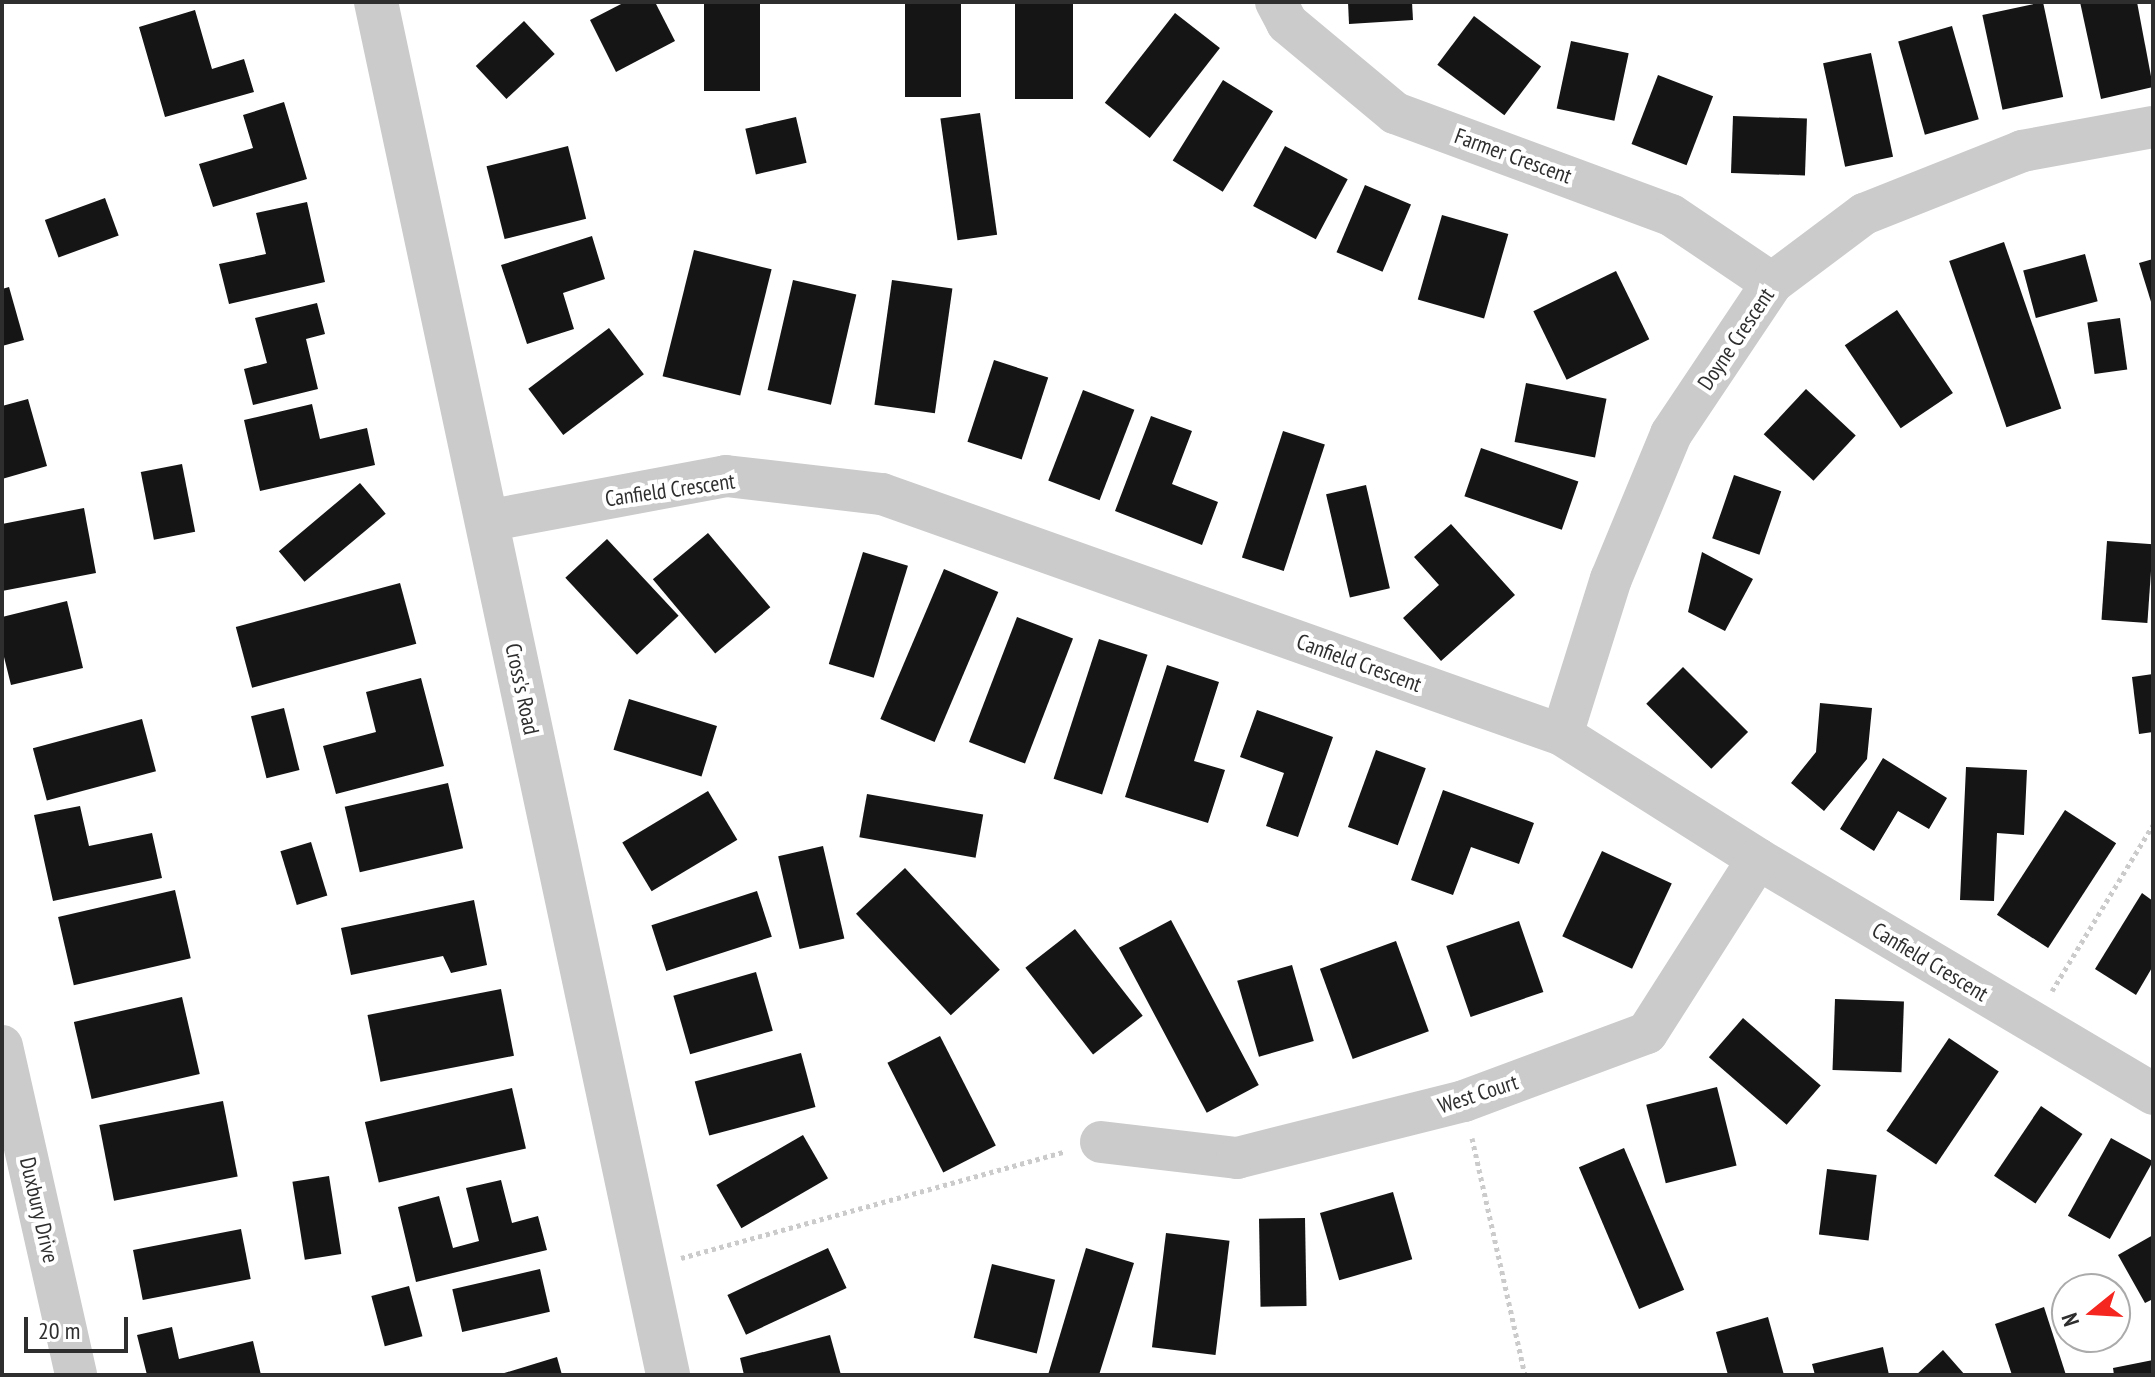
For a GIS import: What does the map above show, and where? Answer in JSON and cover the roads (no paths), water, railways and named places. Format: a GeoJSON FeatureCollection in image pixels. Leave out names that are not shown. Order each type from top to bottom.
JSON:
{"type":"FeatureCollection","features":[{"type":"Feature","properties":{"kind":"street","name":"Cross's Road"},"geometry":{"type":"LineString","coordinates":[[376,2],[668,1375]]}},
{"type":"Feature","properties":{"kind":"street","name":"Farmer Crescent"},"geometry":{"type":"LineString","coordinates":[[1276,2],[1287,23],[1395,113],[1671,215],[1772,283]]}},
{"type":"Feature","properties":{"kind":"street","name":"Doyne Crescent"},"geometry":{"type":"LineString","coordinates":[[1562,735],[1611,579],[1671,434],[1772,283],[1864,214],[2022,151],[2153,127]]}},
{"type":"Feature","properties":{"kind":"street","name":"Canfield Crescent"},"geometry":{"type":"LineString","coordinates":[[486,521],[726,476],[882,494],[1562,735],[1758,859],[2153,1094]]}},
{"type":"Feature","properties":{"kind":"street","name":"West Court"},"geometry":{"type":"LineString","coordinates":[[1101,1142],[1237,1158],[1464,1101],[1647,1033],[1758,859]]}},
{"type":"Feature","properties":{"kind":"street","name":"Duxbury Drive"},"geometry":{"type":"LineString","coordinates":[[2,1046],[76,1375]]}}]}
